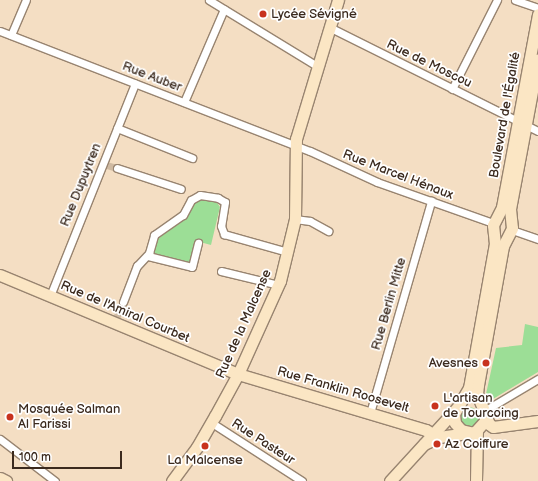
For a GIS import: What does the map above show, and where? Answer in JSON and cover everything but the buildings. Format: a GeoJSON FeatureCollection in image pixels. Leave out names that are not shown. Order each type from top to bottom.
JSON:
{"type":"FeatureCollection","features":[{"type":"Feature","properties":{"kind":"street"},"geometry":{"type":"LineString","coordinates":[[11,35],[26,0]]}},
{"type":"Feature","properties":{"kind":"street"},"geometry":{"type":"LineString","coordinates":[[209,0],[317,66]]}},
{"type":"Feature","properties":{"kind":"street","name":"Rue de la Malcense"},"geometry":{"type":"LineString","coordinates":[[172,481],[212,423],[238,374],[279,285],[295,219],[296,146],[317,66],[338,0]]}},
{"type":"Feature","properties":{"kind":"street"},"geometry":{"type":"LineString","coordinates":[[452,88],[497,0]]}},
{"type":"Feature","properties":{"kind":"street"},"geometry":{"type":"LineString","coordinates":[[515,0],[538,8]]}},
{"type":"Feature","properties":{"kind":"street"},"geometry":{"type":"LineString","coordinates":[[184,102],[224,9]]}},
{"type":"Feature","properties":{"kind":"street","name":"Boulevard de l'Égalité"},"geometry":{"type":"LineString","coordinates":[[484,412],[477,394],[478,385],[503,246],[511,228],[510,209],[538,14]]}},
{"type":"Feature","properties":{"kind":"street","name":"Rue de Moscou"},"geometry":{"type":"LineString","coordinates":[[329,27],[538,131]]}},
{"type":"Feature","properties":{"kind":"street","name":"Rue Auber"},"geometry":{"type":"LineString","coordinates":[[0,31],[296,146]]}},
{"type":"Feature","properties":{"kind":"street","name":"Boulevard de l'Égalité"},"geometry":{"type":"LineString","coordinates":[[458,407],[468,388],[495,244],[495,225],[501,211],[538,60]]}},
{"type":"Feature","properties":{"kind":"street","name":"Rue Dupuytren"},"geometry":{"type":"LineString","coordinates":[[50,296],[105,164],[117,128],[135,84]]}},
{"type":"Feature","properties":{"kind":"street"},"geometry":{"type":"LineString","coordinates":[[117,128],[192,158]]}},
{"type":"Feature","properties":{"kind":"street","name":"Rue Marcel Hénaux"},"geometry":{"type":"LineString","coordinates":[[296,146],[367,178],[495,225]]}},
{"type":"Feature","properties":{"kind":"street"},"geometry":{"type":"LineString","coordinates":[[117,168],[181,189]]}},
{"type":"Feature","properties":{"kind":"street"},"geometry":{"type":"LineString","coordinates":[[123,302],[137,266],[148,256],[156,232],[183,215],[194,198],[204,194],[225,202],[221,226],[224,234],[288,252]]}},
{"type":"Feature","properties":{"kind":"street","name":"Rue Berlin Mitte"},"geometry":{"type":"LineString","coordinates":[[370,413],[431,201]]}},
{"type":"Feature","properties":{"kind":"street"},"geometry":{"type":"LineString","coordinates":[[511,228],[502,236],[495,225],[505,217],[511,228],[538,239]]}},
{"type":"Feature","properties":{"kind":"street"},"geometry":{"type":"LineString","coordinates":[[295,219],[310,221],[328,231]]}},
{"type":"Feature","properties":{"kind":"street"},"geometry":{"type":"LineString","coordinates":[[148,256],[192,267],[198,243]]}},
{"type":"Feature","properties":{"kind":"street"},"geometry":{"type":"LineString","coordinates":[[221,271],[279,285]]}},
{"type":"Feature","properties":{"kind":"street","name":"Rue de l'Amiral Courbet"},"geometry":{"type":"LineString","coordinates":[[0,275],[50,296],[116,320],[238,374]]}},
{"type":"Feature","properties":{"kind":"street","name":"Rue Franklin Roosevelt"},"geometry":{"type":"LineString","coordinates":[[238,374],[370,413],[435,435]]}},
{"type":"Feature","properties":{"kind":"street"},"geometry":{"type":"LineString","coordinates":[[484,412],[538,379]]}},
{"type":"Feature","properties":{"kind":"street"},"geometry":{"type":"LineString","coordinates":[[390,481],[424,444],[435,435],[458,407],[471,401],[484,412],[489,424],[494,427],[538,421]]}},
{"type":"Feature","properties":{"kind":"street"},"geometry":{"type":"LineString","coordinates":[[458,407],[455,423],[461,430],[473,432]]}},
{"type":"Feature","properties":{"kind":"street"},"geometry":{"type":"LineString","coordinates":[[435,435],[473,432],[483,425],[484,412]]}},
{"type":"Feature","properties":{"kind":"street","name":"Rue Pasteur"},"geometry":{"type":"LineString","coordinates":[[212,423],[302,481]]}},
{"type":"Feature","properties":{"kind":"street"},"geometry":{"type":"LineString","coordinates":[[473,432],[476,481]]}},
{"type":"Feature","properties":{"kind":"street"},"geometry":{"type":"LineString","coordinates":[[0,439],[55,481]]}},
{"type":"Feature","properties":{"kind":"street"},"geometry":{"type":"LineString","coordinates":[[0,478],[6,481]]}},
{"type":"Feature","properties":{"kind":"green space"},"geometry":{"type":"Polygon","coordinates":[[[200,198],[215,200],[220,207],[211,245],[196,241],[189,263],[153,255],[158,237],[184,218],[193,204],[200,198]]]}},
{"type":"Feature","properties":{"kind":"green space"},"geometry":{"type":"Polygon","coordinates":[[[525,324],[538,327],[538,372],[493,399],[486,394],[496,348],[522,345],[525,324]]]}},
{"type":"Feature","properties":{"kind":"green space"},"geometry":{"type":"Polygon","coordinates":[[[465,407],[473,407],[479,413],[479,421],[473,427],[465,427],[459,421],[459,413],[465,407]]]}},
{"type":"Feature","properties":{"kind":"tunnel"},"geometry":{"type":"LineString","coordinates":[[107,165],[117,168]]}},
{"type":"Feature","properties":{"kind":"tunnel"},"geometry":{"type":"LineString","coordinates":[[117,317],[123,302]]}},
{"type":"Feature","properties":{"kind":"place","name":"Lycée Sévigné"},"geometry":{"type":"Point","coordinates":[263,14]}},
{"type":"Feature","properties":{"kind":"place","name":"Avesnes"},"geometry":{"type":"Point","coordinates":[486,363]}},
{"type":"Feature","properties":{"kind":"place","name":"L'artisan de Tourcoing"},"geometry":{"type":"Point","coordinates":[435,406]}},
{"type":"Feature","properties":{"kind":"place","name":"Mosquée Salman Al Farissi"},"geometry":{"type":"Point","coordinates":[10,417]}},
{"type":"Feature","properties":{"kind":"place","name":"Az Coiffure"},"geometry":{"type":"Point","coordinates":[437,444]}},
{"type":"Feature","properties":{"kind":"place","name":"La Malcense"},"geometry":{"type":"Point","coordinates":[205,446]}}]}
